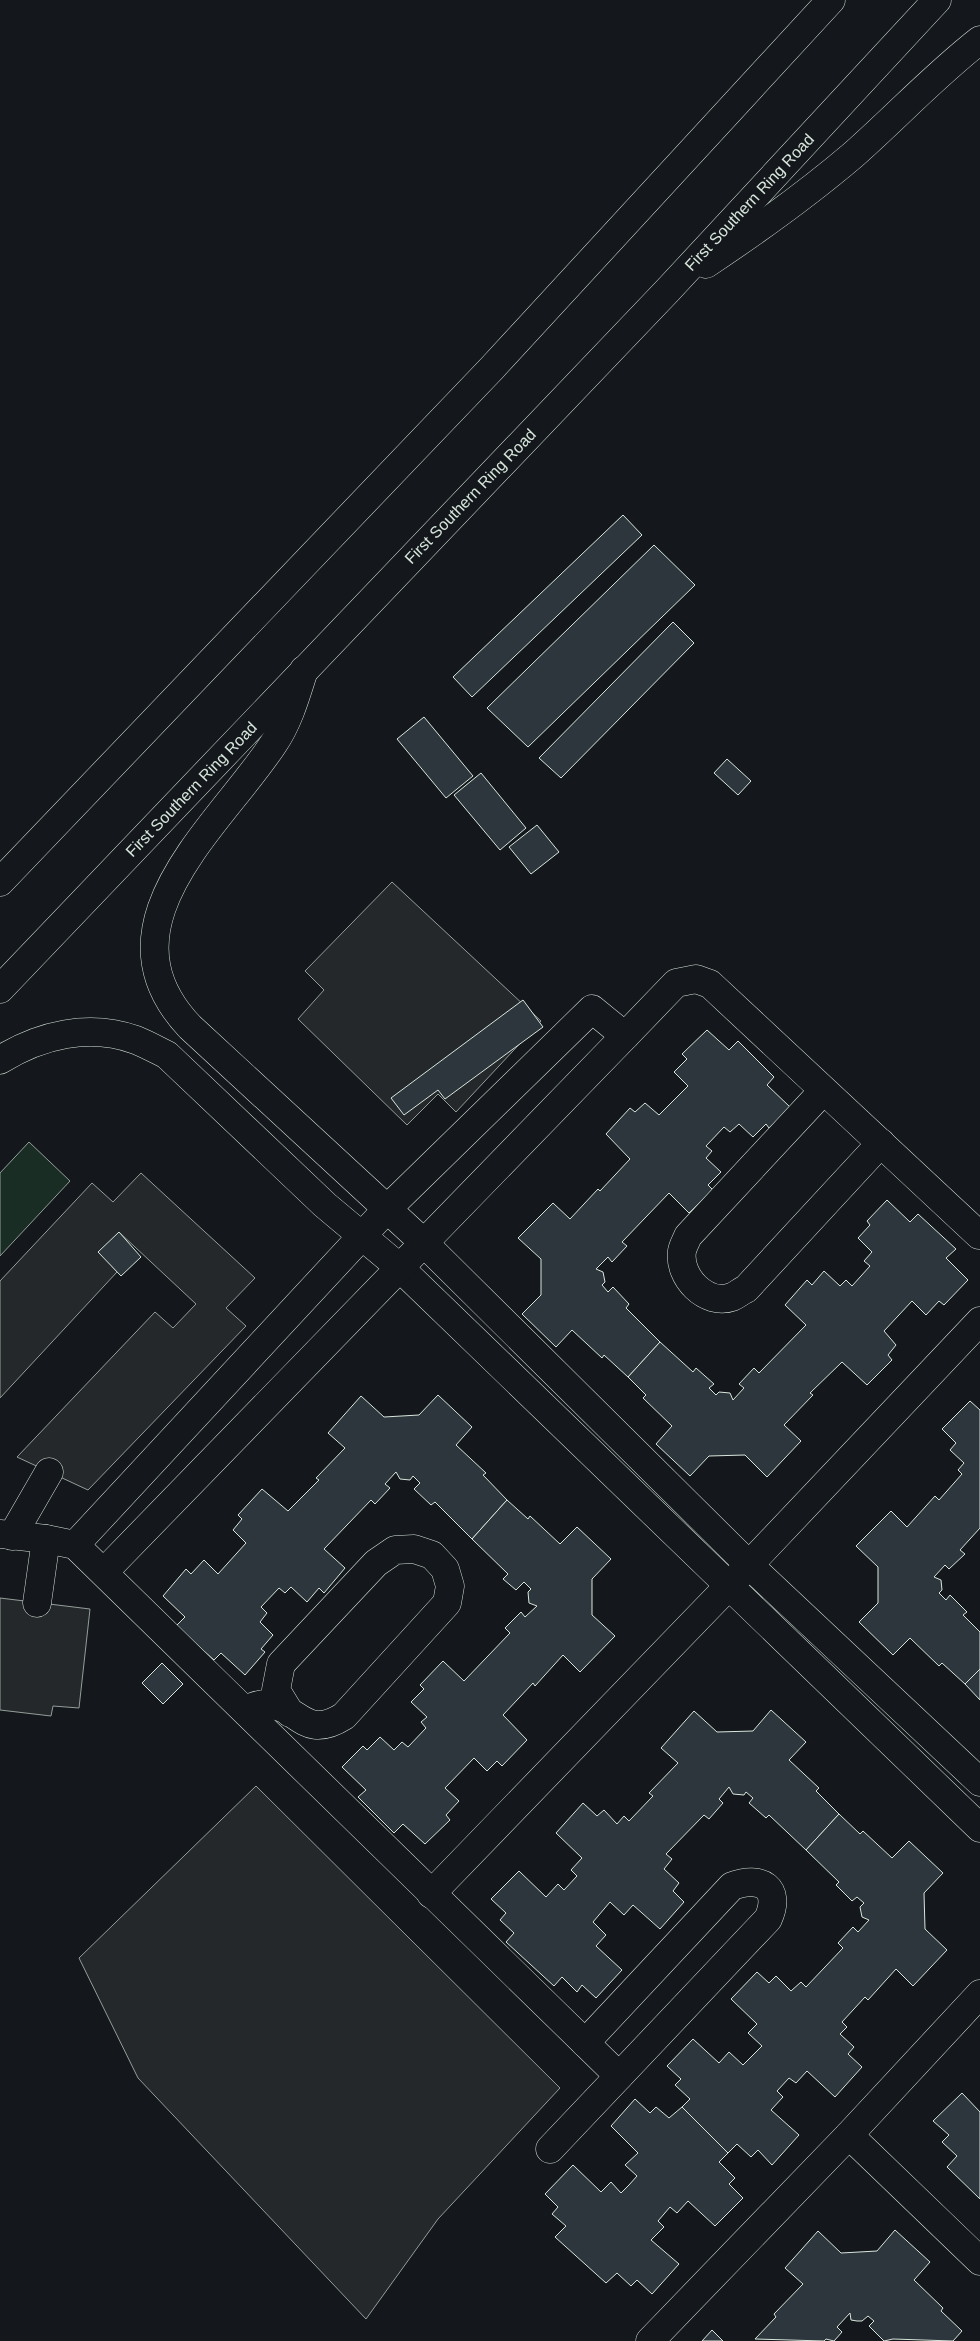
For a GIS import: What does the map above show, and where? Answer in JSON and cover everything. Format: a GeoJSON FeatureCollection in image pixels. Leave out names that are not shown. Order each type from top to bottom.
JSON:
{"type":"FeatureCollection","features":[{"type":"Feature","properties":{"kind":"main road"},"geometry":{"type":"LineString","coordinates":[[0,882],[492,368],[831,0]]}},
{"type":"Feature","properties":{"kind":"main road","name":"First Southern Ring Road"},"geometry":{"type":"LineString","coordinates":[[0,989],[668,290],[937,0]]}},
{"type":"Feature","properties":{"kind":"main road"},"geometry":{"type":"LineString","coordinates":[[668,290],[777,216],[854,154],[944,68],[980,40]]}},
{"type":"Feature","properties":{"kind":"main road"},"geometry":{"type":"LineString","coordinates":[[304,670],[292,709],[276,742],[180,866],[156,926],[155,954],[158,975],[165,994],[176,1012],[190,1027],[423,1242],[749,1565],[980,1782]]}},
{"type":"Feature","properties":{"kind":"main road"},"geometry":{"type":"LineString","coordinates":[[104,1572],[676,983],[696,979],[710,984],[979,1235]]}},
{"type":"Feature","properties":{"kind":"main road"},"geometry":{"type":"LineString","coordinates":[[75,1545],[387,1209],[592,1009],[625,1036]]}},
{"type":"Feature","properties":{"kind":"main road"},"geometry":{"type":"LineString","coordinates":[[0,1060],[31,1042],[65,1033],[101,1032],[135,1040],[167,1055],[325,1205],[399,1267],[980,1828]]}},
{"type":"Feature","properties":{"kind":"main road"},"geometry":{"type":"LineString","coordinates":[[823,1091],[688,1236],[682,1251],[684,1268],[690,1282],[699,1290],[714,1298],[731,1297],[746,1289],[881,1143]]}},
{"type":"Feature","properties":{"kind":"main road"},"geometry":{"type":"LineString","coordinates":[[431,1894],[749,1565],[980,1321]]}},
{"type":"Feature","properties":{"kind":"main road"},"geometry":{"type":"LineString","coordinates":[[50,1472],[6,1535],[46,1539],[75,1545],[619,2076]]}},
{"type":"Feature","properties":{"kind":"main road"},"geometry":{"type":"LineString","coordinates":[[37,1603],[46,1539]]}},
{"type":"Feature","properties":{"kind":"main road"},"geometry":{"type":"LineString","coordinates":[[245,1709],[264,1704],[290,1713],[319,1727],[330,1725],[344,1716],[447,1603],[450,1586],[445,1569],[432,1555],[414,1550],[395,1550],[376,1563],[281,1664],[276,1690],[290,1713]]}},
{"type":"Feature","properties":{"kind":"main road"},"geometry":{"type":"LineString","coordinates":[[550,2149],[768,1919],[773,1908],[773,1897],[766,1886],[757,1882],[744,1882],[732,1886],[585,2043]]}},
{"type":"Feature","properties":{"kind":"main road"},"geometry":{"type":"LineString","coordinates":[[650,2341],[849,2136],[980,1994]]}},
{"type":"Feature","properties":{"kind":"main road"},"geometry":{"type":"LineString","coordinates":[[849,2136],[980,2261]]}},
{"type":"Feature","properties":{"kind":"green space"},"geometry":{"type":"Polygon","coordinates":[[[29,1142],[70,1181],[0,1256],[0,1173],[29,1142]]]}},
{"type":"Feature","properties":{"kind":"shaded area"},"geometry":{"type":"Polygon","coordinates":[[[392,882],[541,1021],[456,1112],[438,1094],[407,1125],[298,1019],[324,990],[305,971],[392,882]]]}},
{"type":"Feature","properties":{"kind":"shaded area"},"geometry":{"type":"Polygon","coordinates":[[[141,1173],[255,1278],[226,1308],[246,1326],[88,1490],[17,1457],[155,1312],[173,1328],[196,1304],[120,1233],[101,1253],[117,1272],[0,1398],[0,1281],[92,1183],[113,1202],[141,1173]]]}},
{"type":"Feature","properties":{"kind":"shaded area"},"geometry":{"type":"Polygon","coordinates":[[[0,1598],[90,1609],[79,1708],[53,1706],[51,1716],[0,1710],[0,1598]]]}},
{"type":"Feature","properties":{"kind":"shaded area"},"geometry":{"type":"Polygon","coordinates":[[[256,1786],[560,2088],[438,2219],[366,2319],[138,2078],[79,1958],[256,1786]]]}},
{"type":"Feature","properties":{"kind":"building"},"geometry":{"type":"Polygon","coordinates":[[[623,515],[642,535],[472,697],[453,677],[623,515]]]}},
{"type":"Feature","properties":{"kind":"building"},"geometry":{"type":"Polygon","coordinates":[[[654,545],[695,585],[528,747],[487,708],[654,545]]]}},
{"type":"Feature","properties":{"kind":"building"},"geometry":{"type":"Polygon","coordinates":[[[673,622],[694,643],[561,778],[539,758],[673,622]]]}},
{"type":"Feature","properties":{"kind":"building"},"geometry":{"type":"Polygon","coordinates":[[[424,717],[473,776],[446,798],[397,739],[424,717]]]}},
{"type":"Feature","properties":{"kind":"building"},"geometry":{"type":"Polygon","coordinates":[[[727,759],[751,781],[738,795],[714,773],[727,759]]]}},
{"type":"Feature","properties":{"kind":"building"},"geometry":{"type":"Polygon","coordinates":[[[481,773],[526,828],[500,850],[454,795],[481,773]]]}},
{"type":"Feature","properties":{"kind":"building"},"geometry":{"type":"Polygon","coordinates":[[[537,825],[559,852],[531,874],[509,847],[537,825]]]}},
{"type":"Feature","properties":{"kind":"building"},"geometry":{"type":"Polygon","coordinates":[[[523,1000],[543,1027],[445,1099],[438,1090],[404,1115],[391,1098],[523,1000]]]}},
{"type":"Feature","properties":{"kind":"building"},"geometry":{"type":"Polygon","coordinates":[[[707,1030],[729,1050],[738,1041],[774,1077],[767,1085],[790,1107],[769,1128],[766,1124],[753,1137],[739,1124],[730,1132],[724,1127],[706,1146],[712,1151],[706,1158],[721,1172],[708,1185],[713,1190],[689,1213],[669,1193],[622,1242],[627,1246],[612,1262],[608,1257],[596,1269],[603,1272],[605,1282],[602,1285],[608,1292],[613,1287],[629,1304],[626,1308],[660,1342],[628,1377],[604,1355],[602,1358],[572,1330],[556,1347],[522,1314],[541,1295],[541,1259],[518,1238],[553,1203],[570,1219],[630,1159],[606,1134],[630,1108],[635,1112],[645,1103],[659,1115],[688,1086],[674,1072],[687,1059],[682,1054],[707,1030]]]}},
{"type":"Feature","properties":{"kind":"building"},"geometry":{"type":"Polygon","coordinates":[[[887,1200],[910,1222],[918,1214],[956,1249],[946,1258],[968,1280],[944,1305],[939,1301],[926,1315],[912,1301],[884,1331],[896,1345],[888,1355],[892,1360],[867,1385],[842,1362],[810,1393],[813,1395],[784,1425],[801,1441],[767,1477],[745,1455],[709,1456],[690,1476],[656,1444],[672,1426],[643,1398],[646,1395],[628,1377],[660,1342],[693,1372],[696,1368],[714,1384],[709,1388],[716,1395],[719,1392],[730,1393],[733,1400],[744,1388],[739,1384],[754,1368],[759,1373],[806,1325],[785,1305],[807,1280],[812,1285],[824,1271],[840,1286],[846,1280],[852,1286],[870,1266],[864,1261],[872,1252],[858,1238],[870,1225],[867,1221],[887,1200]]]}},
{"type":"Feature","properties":{"kind":"building"},"geometry":{"type":"Polygon","coordinates":[[[119,1232],[141,1257],[121,1276],[98,1252],[119,1232]]]}},
{"type":"Feature","properties":{"kind":"building"},"geometry":{"type":"Polygon","coordinates":[[[438,1395],[472,1427],[456,1445],[486,1473],[483,1475],[507,1500],[472,1539],[435,1502],[431,1505],[414,1489],[420,1483],[413,1476],[410,1480],[400,1479],[396,1472],[385,1484],[390,1488],[375,1504],[371,1500],[324,1549],[345,1568],[324,1593],[319,1588],[307,1602],[291,1587],[285,1593],[279,1588],[261,1607],[267,1613],[260,1622],[273,1635],[261,1649],[265,1652],[245,1675],[221,1653],[214,1660],[176,1626],[185,1617],[163,1596],[186,1569],[191,1574],[204,1560],[218,1574],[246,1543],[233,1530],[242,1519],[238,1515],[262,1489],[288,1511],[319,1480],[316,1478],[345,1448],[328,1433],[361,1396],[384,1417],[419,1415],[438,1395]]]}},
{"type":"Feature","properties":{"kind":"building"},"geometry":{"type":"Polygon","coordinates":[[[970,1401],[980,1410],[980,1528],[960,1550],[965,1554],[949,1569],[945,1565],[934,1577],[941,1580],[942,1590],[939,1593],[946,1600],[950,1595],[967,1612],[963,1615],[980,1632],[980,1669],[965,1684],[942,1663],[939,1666],[910,1638],[893,1655],[859,1622],[878,1603],[878,1567],[856,1546],[891,1511],[907,1527],[935,1496],[939,1500],[962,1474],[958,1470],[964,1463],[950,1450],[956,1443],[942,1429],[970,1401]]]}},
{"type":"Feature","properties":{"kind":"building"},"geometry":{"type":"Polygon","coordinates":[[[507,1500],[528,1519],[530,1516],[560,1544],[577,1527],[611,1559],[592,1579],[592,1615],[615,1636],[580,1672],[563,1655],[535,1686],[533,1683],[503,1715],[527,1740],[502,1766],[497,1761],[487,1771],[474,1758],[445,1788],[459,1801],[446,1815],[450,1820],[425,1844],[403,1824],[394,1833],[358,1797],[366,1790],[342,1767],[363,1746],[367,1750],[380,1737],[394,1750],[402,1742],[408,1747],[426,1728],[421,1722],[427,1717],[411,1702],[424,1689],[420,1685],[443,1661],[464,1681],[510,1633],[505,1628],[521,1612],[525,1617],[537,1606],[529,1603],[528,1592],[531,1589],[524,1582],[516,1590],[503,1579],[508,1574],[472,1539],[507,1500]]]}},
{"type":"Feature","properties":{"kind":"building"},"geometry":{"type":"Polygon","coordinates":[[[162,1663],[183,1684],[163,1704],[142,1683],[162,1663]]]}},
{"type":"Feature","properties":{"kind":"building"},"geometry":{"type":"Polygon","coordinates":[[[980,1669],[980,1700],[965,1684],[980,1669]]]}},
{"type":"Feature","properties":{"kind":"building"},"geometry":{"type":"Polygon","coordinates":[[[771,1710],[806,1742],[789,1760],[819,1788],[816,1791],[839,1814],[806,1850],[769,1815],[766,1818],[749,1803],[753,1798],[746,1792],[744,1795],[733,1794],[729,1787],[719,1799],[723,1803],[709,1819],[704,1815],[666,1854],[672,1859],[664,1869],[679,1883],[673,1891],[684,1902],[660,1929],[633,1905],[624,1915],[610,1902],[593,1922],[606,1935],[596,1946],[622,1970],[596,1998],[582,1985],[577,1992],[562,1977],[554,1986],[506,1942],[514,1933],[500,1920],[506,1913],[491,1899],[519,1871],[546,1897],[558,1884],[564,1890],[577,1876],[571,1870],[582,1858],[556,1833],[583,1803],[597,1816],[604,1810],[617,1824],[624,1816],[629,1821],[653,1796],[649,1793],[678,1763],[661,1748],[694,1711],[717,1732],[753,1731],[771,1710]]]}},
{"type":"Feature","properties":{"kind":"building"},"geometry":{"type":"Polygon","coordinates":[[[839,1814],[860,1834],[863,1831],[892,1858],[909,1841],[943,1873],[924,1893],[925,1929],[947,1950],[913,1986],[896,1969],[868,2000],[865,1997],[842,2022],[847,2027],[840,2034],[854,2047],[848,2054],[862,2067],[835,2097],[807,2071],[796,2083],[789,2078],[777,2091],[783,2097],[771,2110],[799,2135],[772,2165],[758,2150],[751,2157],[737,2144],[728,2153],[682,2107],[690,2099],[675,2085],[681,2079],[667,2066],[693,2039],[719,2063],[729,2052],[743,2065],[762,2046],[748,2033],[757,2024],[731,1999],[757,1972],[769,1983],[776,1976],[791,1991],[801,1982],[806,1987],[843,1948],[838,1943],[853,1927],[858,1932],[869,1920],[862,1917],[860,1907],[864,1903],[857,1897],[852,1901],[836,1885],[839,1882],[806,1850],[839,1814]]]}},
{"type":"Feature","properties":{"kind":"building"},"geometry":{"type":"Polygon","coordinates":[[[962,2093],[980,2112],[980,2199],[947,2167],[957,2156],[942,2142],[949,2135],[933,2121],[962,2093]]]}},
{"type":"Feature","properties":{"kind":"building"},"geometry":{"type":"Polygon","coordinates":[[[635,2099],[650,2113],[656,2107],[669,2118],[682,2107],[728,2153],[719,2162],[735,2178],[729,2184],[743,2198],[715,2226],[688,2201],[677,2213],[670,2207],[658,2221],[664,2227],[651,2240],[679,2264],[652,2294],[637,2280],[631,2286],[617,2273],[606,2283],[555,2237],[566,2226],[552,2214],[558,2207],[545,2194],[573,2165],[601,2192],[611,2182],[621,2193],[629,2185],[637,2176],[625,2165],[638,2153],[611,2126],[635,2099]]]}},
{"type":"Feature","properties":{"kind":"building"},"geometry":{"type":"Polygon","coordinates":[[[895,2230],[930,2262],[914,2280],[943,2308],[941,2311],[962,2331],[953,2341],[893,2339],[884,2341],[869,2326],[874,2321],[868,2316],[862,2321],[851,2320],[850,2313],[837,2327],[842,2332],[834,2341],[826,2339],[824,2341],[755,2339],[776,2317],[774,2314],[803,2284],[785,2268],[818,2231],[841,2253],[877,2251],[895,2230]]]}},
{"type":"Feature","properties":{"kind":"building"},"geometry":{"type":"Polygon","coordinates":[[[712,2330],[723,2341],[702,2341],[712,2330]]]}}]}
